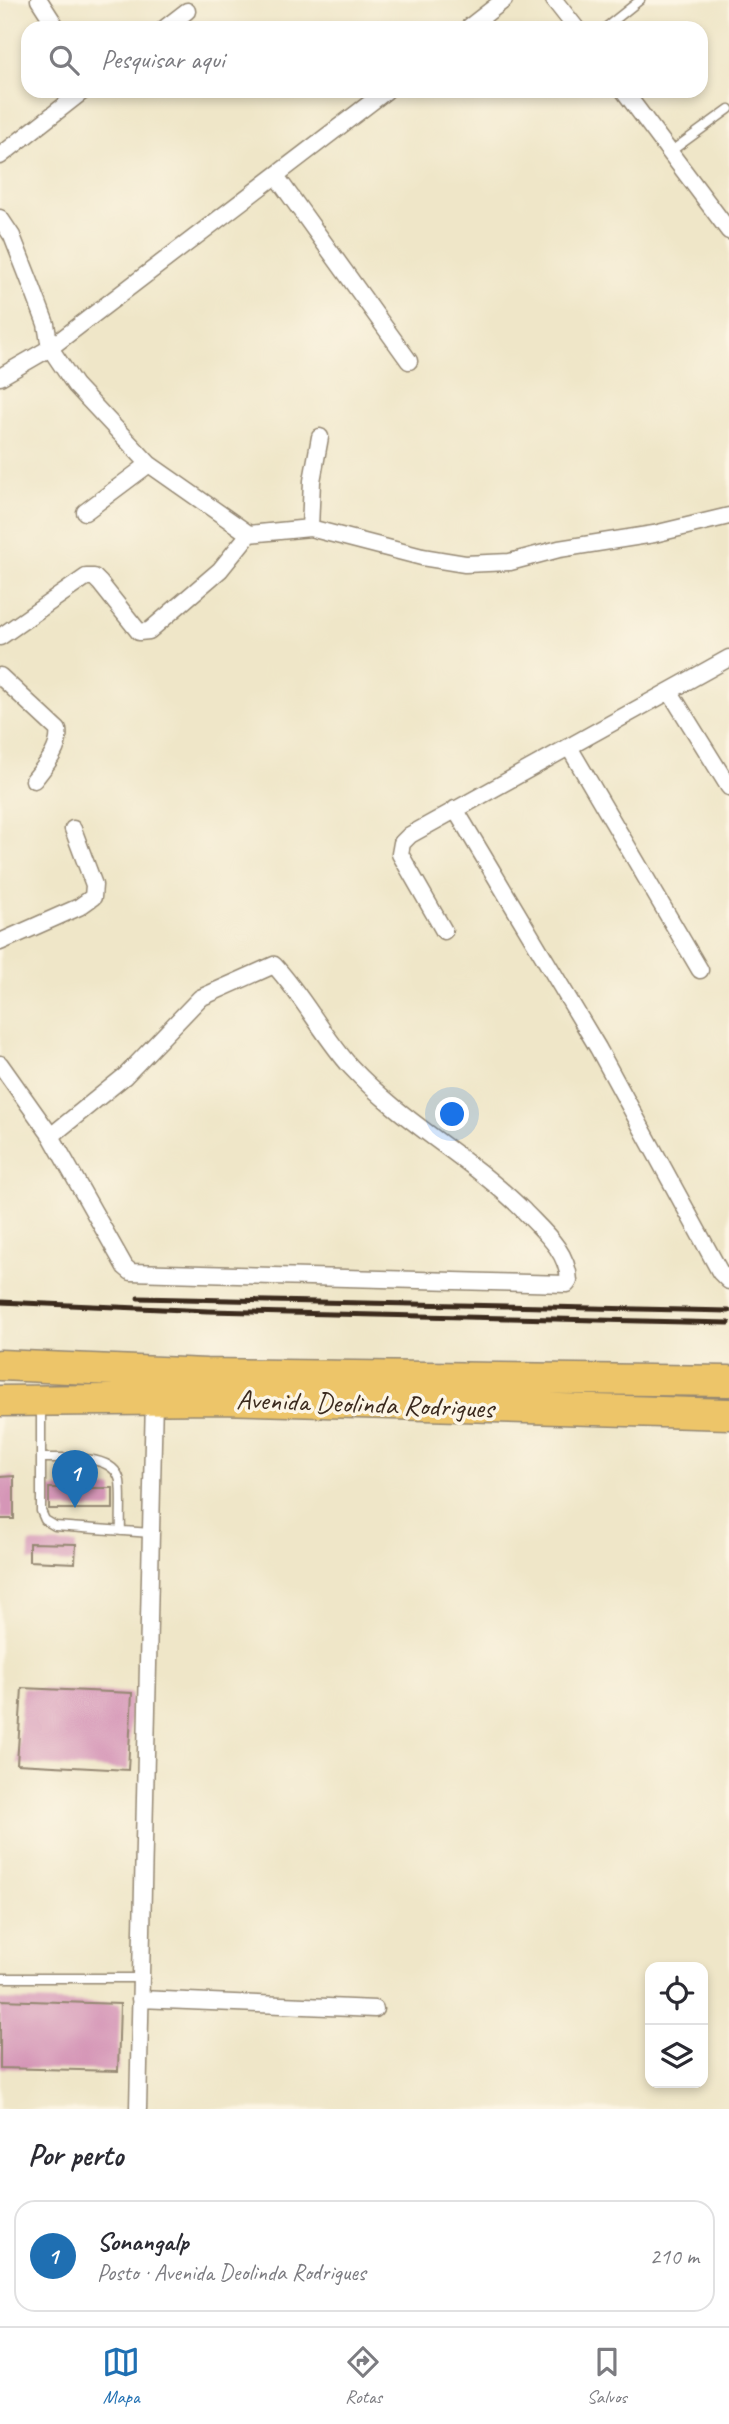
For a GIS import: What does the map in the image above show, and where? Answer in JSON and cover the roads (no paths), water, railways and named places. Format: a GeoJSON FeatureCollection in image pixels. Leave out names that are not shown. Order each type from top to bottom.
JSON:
{"type":"FeatureCollection","features":[{"type":"Feature","properties":{"kind":"highway","name":"Avenida Deolinda Rodrigues"},"geometry":{"type":"LineString","coordinates":[[0,1365],[205,1374],[729,1381]]}},
{"type":"Feature","properties":{"kind":"highway","name":"Avenida Deolinda Rodrigues"},"geometry":{"type":"LineString","coordinates":[[0,1401],[154,1398],[729,1414]]}},
{"type":"Feature","properties":{"kind":"street"},"geometry":{"type":"LineString","coordinates":[[39,0],[52,21]]}},
{"type":"Feature","properties":{"kind":"street"},"geometry":{"type":"LineString","coordinates":[[477,21],[504,0]]}},
{"type":"Feature","properties":{"kind":"street"},"geometry":{"type":"LineString","coordinates":[[554,0],[570,21]]}},
{"type":"Feature","properties":{"kind":"street"},"geometry":{"type":"LineString","coordinates":[[174,21],[187,11]]}},
{"type":"Feature","properties":{"kind":"street"},"geometry":{"type":"LineString","coordinates":[[3,147],[73,98]]}},
{"type":"Feature","properties":{"kind":"street"},"geometry":{"type":"LineString","coordinates":[[0,377],[50,348],[377,98]]}},
{"type":"Feature","properties":{"kind":"street"},"geometry":{"type":"LineString","coordinates":[[629,98],[729,231]]}},
{"type":"Feature","properties":{"kind":"street"},"geometry":{"type":"LineString","coordinates":[[276,176],[409,362]]}},
{"type":"Feature","properties":{"kind":"street"},"geometry":{"type":"LineString","coordinates":[[0,218],[12,236],[32,287],[46,324],[50,348],[99,414],[149,464],[249,534],[310,528],[422,557],[465,564],[510,562],[729,516]]}},
{"type":"Feature","properties":{"kind":"street"},"geometry":{"type":"LineString","coordinates":[[310,528],[312,481],[320,437]]}},
{"type":"Feature","properties":{"kind":"street"},"geometry":{"type":"LineString","coordinates":[[85,512],[149,464]]}},
{"type":"Feature","properties":{"kind":"street"},"geometry":{"type":"LineString","coordinates":[[0,637],[86,577],[94,577],[139,632],[149,631],[220,570],[249,534]]}},
{"type":"Feature","properties":{"kind":"street"},"geometry":{"type":"LineString","coordinates":[[444,932],[400,854],[402,843],[410,835],[729,658]]}},
{"type":"Feature","properties":{"kind":"street"},"geometry":{"type":"LineString","coordinates":[[0,676],[58,730],[60,739],[48,763],[34,780]]}},
{"type":"Feature","properties":{"kind":"street"},"geometry":{"type":"LineString","coordinates":[[670,692],[729,787]]}},
{"type":"Feature","properties":{"kind":"street"},"geometry":{"type":"LineString","coordinates":[[569,747],[700,970]]}},
{"type":"Feature","properties":{"kind":"street"},"geometry":{"type":"LineString","coordinates":[[455,809],[598,1048],[720,1272],[729,1281]]}},
{"type":"Feature","properties":{"kind":"street"},"geometry":{"type":"LineString","coordinates":[[0,942],[79,907],[93,897],[94,885],[72,829]]}},
{"type":"Feature","properties":{"kind":"street"},"geometry":{"type":"LineString","coordinates":[[0,1064],[51,1136],[125,1267],[131,1272],[567,1284],[569,1281],[555,1242],[505,1192],[430,1138],[351,1067],[274,965],[200,998],[125,1076],[51,1136]]}},
{"type":"Feature","properties":{"kind":"street"},"geometry":{"type":"LineString","coordinates":[[138,2109],[154,1398]]}},
{"type":"Feature","properties":{"kind":"street"},"geometry":{"type":"LineString","coordinates":[[140,1998],[375,2009]]}},
{"type":"Feature","properties":{"kind":"lane"},"geometry":{"type":"LineString","coordinates":[[614,21],[640,0]]}},
{"type":"Feature","properties":{"kind":"lane"},"geometry":{"type":"LineString","coordinates":[[670,152],[729,109]]}},
{"type":"Feature","properties":{"kind":"lane"},"geometry":{"type":"LineString","coordinates":[[41,1400],[41,1511],[46,1520],[55,1526],[151,1533]]}},
{"type":"Feature","properties":{"kind":"lane"},"geometry":{"type":"LineString","coordinates":[[41,1458],[102,1461],[115,1469],[120,1479],[121,1531]]}},
{"type":"Feature","properties":{"kind":"lane"},"geometry":{"type":"LineString","coordinates":[[0,1978],[140,1978]]}},
{"type":"Feature","properties":{"kind":"railway"},"geometry":{"type":"LineString","coordinates":[[138,1298],[729,1311]]}},
{"type":"Feature","properties":{"kind":"railway"},"geometry":{"type":"LineString","coordinates":[[0,1302],[208,1311],[729,1323]]}},
{"type":"Feature","properties":{"kind":"place","name":"Sonangalp"},"geometry":{"type":"Point","coordinates":[75,1508]}}]}
